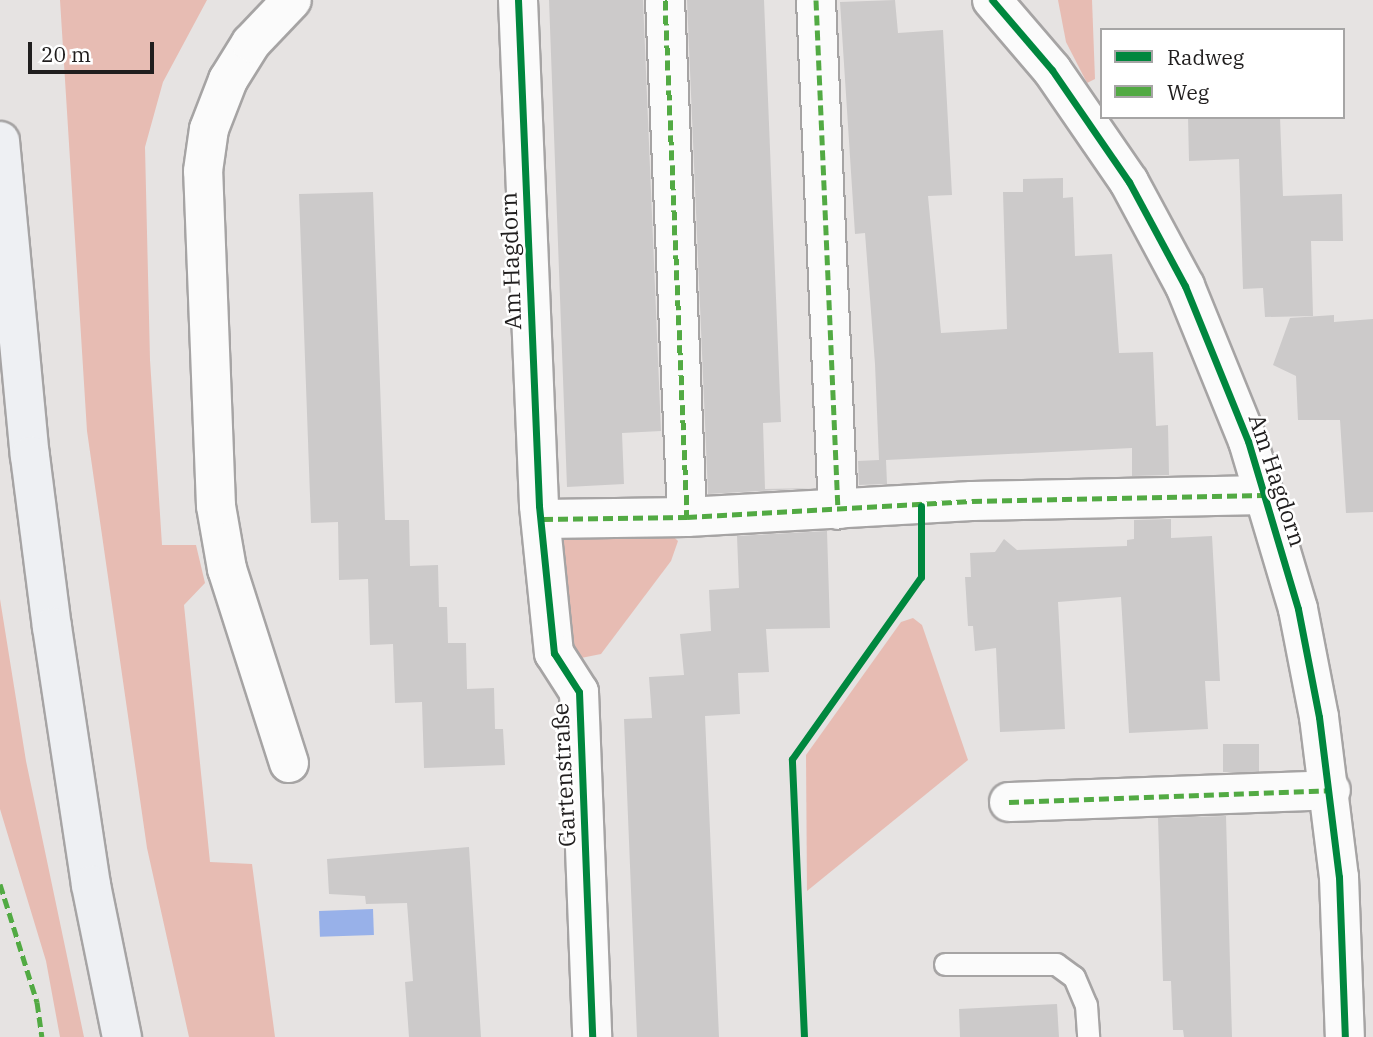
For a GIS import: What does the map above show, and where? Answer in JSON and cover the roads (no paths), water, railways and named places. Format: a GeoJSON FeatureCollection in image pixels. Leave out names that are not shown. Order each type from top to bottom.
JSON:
{"type":"FeatureCollection","features":[{"type":"Feature","properties":{"kind":"main road"},"geometry":{"type":"LineString","coordinates":[[0,141],[30,456],[52,627],[91,885],[122,1037]]}},
{"type":"Feature","properties":{"kind":"street"},"geometry":{"type":"LineString","coordinates":[[289,763],[227,569],[216,506],[203,171],[209,129],[228,80],[251,43],[292,0]]}},
{"type":"Feature","properties":{"kind":"street","name":"Am Hagdorn"},"geometry":{"type":"LineString","coordinates":[[518,0],[543,519],[687,517],[972,501],[1264,495]]}},
{"type":"Feature","properties":{"kind":"street"},"geometry":{"type":"LineString","coordinates":[[665,0],[687,517]]}},
{"type":"Feature","properties":{"kind":"street"},"geometry":{"type":"LineString","coordinates":[[816,0],[838,510]]}},
{"type":"Feature","properties":{"kind":"street","name":"Am Hagdorn"},"geometry":{"type":"LineString","coordinates":[[998,2],[1052,70],[1129,182],[1185,286],[1248,441],[1298,609],[1331,790],[1345,1037]]}},
{"type":"Feature","properties":{"kind":"street","name":"Gartenstraße"},"geometry":{"type":"LineString","coordinates":[[543,519],[554,653],[579,692],[592,1037]]}},
{"type":"Feature","properties":{"kind":"street"},"geometry":{"type":"LineString","coordinates":[[1009,802],[1331,790]]}},
{"type":"Feature","properties":{"kind":"lane"},"geometry":{"type":"LineString","coordinates":[[944,964],[1056,964],[1074,977],[1086,1005],[1088,1037]]}},
{"type":"Feature","properties":{"kind":"water"},"geometry":{"type":"Polygon","coordinates":[[[373,909],[374,935],[320,937],[319,911],[373,909]]]}}]}
